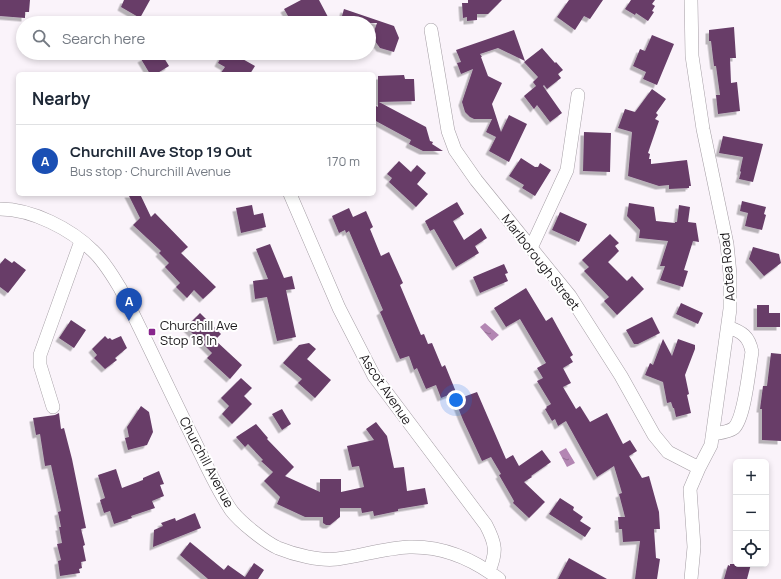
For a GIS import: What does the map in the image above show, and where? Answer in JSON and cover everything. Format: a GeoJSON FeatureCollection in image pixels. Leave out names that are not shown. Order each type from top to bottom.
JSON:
{"type":"FeatureCollection","features":[{"type":"Feature","properties":{"kind":"street","name":"Aotea Road"},"geometry":{"type":"LineString","coordinates":[[691,0],[692,56],[703,129],[727,244],[730,274],[730,309],[712,445],[699,468],[690,489],[694,547],[691,579]]}},
{"type":"Feature","properties":{"kind":"street","name":"Marlborough Street"},"geometry":{"type":"LineString","coordinates":[[431,30],[448,131],[455,150],[476,180],[574,302],[621,376],[654,435],[668,452],[699,468]]}},
{"type":"Feature","properties":{"kind":"street"},"geometry":{"type":"LineString","coordinates":[[531,248],[567,170],[578,95]]}},
{"type":"Feature","properties":{"kind":"street","name":"Ascot Avenue"},"geometry":{"type":"LineString","coordinates":[[291,196],[339,308],[374,376],[486,525],[493,537],[495,548],[494,575]]}},
{"type":"Feature","properties":{"kind":"street","name":"Churchill Avenue"},"geometry":{"type":"LineString","coordinates":[[0,209],[24,212],[48,221],[70,232],[93,251],[110,272],[120,288],[180,412],[221,492],[232,511],[257,534],[278,548],[307,557],[337,559],[409,547],[445,551],[466,559],[494,575]]}},
{"type":"Feature","properties":{"kind":"street"},"geometry":{"type":"LineString","coordinates":[[52,407],[40,365],[40,355],[81,242]]}},
{"type":"Feature","properties":{"kind":"street"},"geometry":{"type":"LineString","coordinates":[[713,434],[724,432],[733,428],[740,419],[752,352],[750,343],[745,336],[728,327]]}},
{"type":"Feature","properties":{"kind":"water"},"geometry":{"type":"Polygon","coordinates":[[[485,323],[499,335],[492,341],[480,327],[485,323]]]}},
{"type":"Feature","properties":{"kind":"water"},"geometry":{"type":"Polygon","coordinates":[[[566,448],[575,463],[567,467],[559,452],[566,448]]]}},
{"type":"Feature","properties":{"kind":"building"},"geometry":{"type":"Polygon","coordinates":[[[0,0],[30,0],[29,12],[25,12],[25,16],[16,16],[16,17],[0,16],[0,0]]]}},
{"type":"Feature","properties":{"kind":"building"},"geometry":{"type":"Polygon","coordinates":[[[124,0],[150,0],[141,16],[137,16],[121,7],[124,0]]]}},
{"type":"Feature","properties":{"kind":"building"},"geometry":{"type":"Polygon","coordinates":[[[301,0],[319,0],[327,16],[288,16],[284,9],[301,0]]]}},
{"type":"Feature","properties":{"kind":"building"},"geometry":{"type":"Polygon","coordinates":[[[468,0],[502,0],[488,14],[477,14],[477,20],[467,21],[467,17],[463,18],[462,3],[468,3],[468,0]]]}},
{"type":"Feature","properties":{"kind":"building"},"geometry":{"type":"Polygon","coordinates":[[[569,0],[603,0],[590,19],[584,16],[575,30],[557,17],[569,0]]]}},
{"type":"Feature","properties":{"kind":"building"},"geometry":{"type":"Polygon","coordinates":[[[631,0],[655,0],[652,4],[655,6],[652,11],[654,12],[648,21],[636,13],[635,15],[625,9],[631,0]]]}},
{"type":"Feature","properties":{"kind":"building"},"geometry":{"type":"Polygon","coordinates":[[[344,9],[365,16],[342,16],[344,9]]]}},
{"type":"Feature","properties":{"kind":"building"},"geometry":{"type":"Polygon","coordinates":[[[376,20],[394,26],[399,38],[394,52],[380,48],[376,42],[376,20]]]}},
{"type":"Feature","properties":{"kind":"building"},"geometry":{"type":"Polygon","coordinates":[[[734,27],[736,58],[730,58],[731,83],[737,82],[740,111],[718,114],[716,95],[720,95],[711,41],[709,41],[709,30],[734,27]]]}},
{"type":"Feature","properties":{"kind":"building"},"geometry":{"type":"Polygon","coordinates":[[[514,30],[525,61],[498,48],[480,54],[488,76],[502,83],[492,104],[501,132],[509,115],[527,124],[509,162],[489,151],[496,137],[486,132],[492,119],[474,119],[465,112],[462,102],[473,69],[461,74],[457,63],[461,62],[456,50],[514,30]]]}},
{"type":"Feature","properties":{"kind":"building"},"geometry":{"type":"Polygon","coordinates":[[[652,35],[674,44],[657,85],[643,79],[646,72],[633,66],[640,49],[645,51],[652,35]]]}},
{"type":"Feature","properties":{"kind":"building"},"geometry":{"type":"Polygon","coordinates":[[[542,48],[563,70],[558,74],[561,78],[547,89],[544,85],[543,86],[562,113],[550,122],[537,105],[534,109],[524,96],[536,86],[533,82],[538,77],[524,62],[542,48]]]}},
{"type":"Feature","properties":{"kind":"building"},"geometry":{"type":"Polygon","coordinates":[[[142,60],[165,60],[169,66],[159,72],[149,72],[142,60]]]}},
{"type":"Feature","properties":{"kind":"building"},"geometry":{"type":"Polygon","coordinates":[[[220,60],[244,60],[255,66],[251,72],[221,72],[225,67],[218,63],[220,60]]]}},
{"type":"Feature","properties":{"kind":"building"},"geometry":{"type":"Polygon","coordinates":[[[404,75],[405,79],[414,79],[415,101],[379,102],[426,127],[430,141],[433,142],[432,144],[443,151],[423,151],[409,144],[411,140],[376,121],[376,106],[378,107],[378,76],[404,75]]]}},
{"type":"Feature","properties":{"kind":"building"},"geometry":{"type":"Polygon","coordinates":[[[652,89],[666,99],[656,113],[658,115],[655,119],[659,121],[648,153],[650,154],[649,159],[651,159],[651,164],[687,160],[691,186],[689,186],[689,188],[669,189],[669,185],[659,186],[628,176],[632,132],[618,128],[625,109],[635,112],[652,89]]]}},
{"type":"Feature","properties":{"kind":"building"},"geometry":{"type":"Polygon","coordinates":[[[584,132],[611,133],[610,172],[583,171],[584,132]]]}},
{"type":"Feature","properties":{"kind":"building"},"geometry":{"type":"Polygon","coordinates":[[[723,136],[763,144],[753,182],[739,179],[743,157],[719,153],[723,136]]]}},
{"type":"Feature","properties":{"kind":"building"},"geometry":{"type":"Polygon","coordinates":[[[521,158],[535,167],[538,167],[540,163],[551,170],[535,196],[522,188],[524,185],[509,176],[521,158]]]}},
{"type":"Feature","properties":{"kind":"building"},"geometry":{"type":"Polygon","coordinates":[[[399,161],[411,172],[417,165],[426,173],[417,184],[428,194],[416,207],[389,182],[392,178],[387,174],[399,161]]]}},
{"type":"Feature","properties":{"kind":"building"},"geometry":{"type":"Polygon","coordinates":[[[129,196],[141,196],[151,217],[155,213],[188,247],[181,253],[216,287],[203,299],[194,290],[187,298],[176,287],[180,283],[165,267],[169,263],[159,253],[161,251],[133,225],[140,218],[129,196]]]}},
{"type":"Feature","properties":{"kind":"building"},"geometry":{"type":"Polygon","coordinates":[[[742,201],[766,207],[764,214],[766,215],[762,230],[745,226],[748,213],[740,211],[742,201]]]}},
{"type":"Feature","properties":{"kind":"building"},"geometry":{"type":"Polygon","coordinates":[[[457,202],[464,214],[453,221],[464,240],[481,228],[487,238],[475,246],[479,253],[456,267],[434,229],[430,231],[425,221],[457,202]]]}},
{"type":"Feature","properties":{"kind":"building"},"geometry":{"type":"Polygon","coordinates":[[[629,203],[654,207],[656,221],[675,223],[677,222],[679,205],[690,207],[688,222],[696,223],[699,242],[693,241],[684,270],[688,271],[683,287],[660,280],[665,266],[660,266],[668,241],[639,238],[640,230],[627,216],[629,203]]]}},
{"type":"Feature","properties":{"kind":"building"},"geometry":{"type":"Polygon","coordinates":[[[252,205],[254,215],[263,213],[266,227],[241,233],[236,208],[252,205]]]}},
{"type":"Feature","properties":{"kind":"building"},"geometry":{"type":"Polygon","coordinates":[[[349,208],[353,217],[366,211],[373,227],[370,229],[381,256],[389,252],[403,283],[400,285],[421,335],[424,334],[428,344],[432,343],[442,367],[445,365],[456,392],[441,398],[436,385],[426,389],[417,368],[414,370],[409,356],[400,359],[380,312],[383,310],[349,231],[346,233],[345,230],[339,233],[332,216],[349,208]]]}},
{"type":"Feature","properties":{"kind":"building"},"geometry":{"type":"Polygon","coordinates":[[[560,212],[587,224],[579,242],[552,230],[560,212]]]}},
{"type":"Feature","properties":{"kind":"building"},"geometry":{"type":"Polygon","coordinates":[[[610,234],[619,243],[615,246],[619,251],[608,262],[627,281],[632,276],[644,289],[617,315],[604,301],[609,297],[584,271],[589,267],[582,260],[610,234]]]}},
{"type":"Feature","properties":{"kind":"building"},"geometry":{"type":"Polygon","coordinates":[[[270,244],[284,278],[292,276],[295,289],[286,290],[296,337],[277,341],[267,297],[255,299],[253,281],[268,279],[256,249],[270,244]]]}},
{"type":"Feature","properties":{"kind":"building"},"geometry":{"type":"Polygon","coordinates":[[[753,247],[779,254],[781,263],[764,276],[749,259],[753,247]]]}},
{"type":"Feature","properties":{"kind":"building"},"geometry":{"type":"Polygon","coordinates":[[[5,258],[12,263],[14,261],[26,270],[8,293],[0,287],[0,264],[5,258]]]}},
{"type":"Feature","properties":{"kind":"building"},"geometry":{"type":"Polygon","coordinates":[[[504,264],[508,273],[505,274],[508,281],[480,293],[473,277],[504,264]]]}},
{"type":"Feature","properties":{"kind":"building"},"geometry":{"type":"Polygon","coordinates":[[[526,288],[546,321],[552,317],[573,355],[570,357],[573,362],[563,368],[571,383],[563,387],[576,409],[580,406],[590,422],[607,413],[623,444],[630,440],[637,451],[629,456],[642,478],[649,476],[659,512],[660,529],[654,529],[656,558],[660,559],[657,579],[635,579],[640,541],[623,542],[622,529],[619,529],[618,517],[625,517],[619,494],[622,493],[614,466],[597,477],[566,421],[558,426],[555,419],[552,421],[545,409],[551,404],[537,381],[543,378],[537,368],[546,363],[520,319],[506,327],[494,308],[526,288]]]}},
{"type":"Feature","properties":{"kind":"building"},"geometry":{"type":"Polygon","coordinates":[[[681,303],[703,313],[698,324],[676,314],[681,303]]]}},
{"type":"Feature","properties":{"kind":"building"},"geometry":{"type":"Polygon","coordinates":[[[757,305],[769,305],[769,313],[780,313],[780,327],[757,327],[757,305]]]}},
{"type":"Feature","properties":{"kind":"building"},"geometry":{"type":"Polygon","coordinates":[[[200,313],[221,334],[215,340],[242,365],[230,379],[207,358],[212,353],[186,327],[200,313]]]}},
{"type":"Feature","properties":{"kind":"building"},"geometry":{"type":"Polygon","coordinates":[[[652,317],[660,333],[638,344],[634,344],[626,330],[652,317]]]}},
{"type":"Feature","properties":{"kind":"building"},"geometry":{"type":"Polygon","coordinates":[[[71,320],[86,330],[74,348],[59,338],[71,320]]]}},
{"type":"Feature","properties":{"kind":"building"},"geometry":{"type":"Polygon","coordinates":[[[105,336],[112,340],[121,336],[127,348],[115,358],[117,360],[105,369],[94,358],[97,355],[92,349],[105,336]]]}},
{"type":"Feature","properties":{"kind":"building"},"geometry":{"type":"Polygon","coordinates":[[[663,339],[672,356],[678,339],[695,345],[695,349],[685,375],[691,413],[676,417],[671,402],[667,403],[663,382],[645,375],[650,363],[653,365],[663,339]]]}},
{"type":"Feature","properties":{"kind":"building"},"geometry":{"type":"Polygon","coordinates":[[[309,343],[316,349],[307,359],[331,380],[315,398],[298,383],[302,379],[283,363],[299,345],[309,343]]]}},
{"type":"Feature","properties":{"kind":"building"},"geometry":{"type":"Polygon","coordinates":[[[771,353],[781,354],[781,441],[762,440],[762,409],[760,409],[763,386],[767,386],[771,353]]]}},
{"type":"Feature","properties":{"kind":"building"},"geometry":{"type":"Polygon","coordinates":[[[241,378],[252,388],[244,396],[252,404],[232,424],[222,414],[229,406],[221,398],[241,378]]]}},
{"type":"Feature","properties":{"kind":"building"},"geometry":{"type":"Polygon","coordinates":[[[477,392],[506,459],[513,455],[519,466],[542,450],[551,462],[524,482],[545,502],[529,518],[513,503],[514,501],[499,475],[501,474],[491,457],[482,461],[463,420],[455,400],[477,392]]]}},
{"type":"Feature","properties":{"kind":"building"},"geometry":{"type":"Polygon","coordinates":[[[141,406],[149,412],[153,432],[147,445],[128,450],[125,438],[129,437],[127,427],[141,406]]]}},
{"type":"Feature","properties":{"kind":"building"},"geometry":{"type":"Polygon","coordinates":[[[282,409],[291,424],[282,430],[272,414],[282,409]]]}},
{"type":"Feature","properties":{"kind":"building"},"geometry":{"type":"Polygon","coordinates":[[[59,413],[61,429],[64,428],[72,459],[86,528],[81,529],[85,545],[83,546],[86,561],[81,562],[82,568],[79,569],[80,573],[60,576],[58,561],[61,560],[57,544],[62,543],[58,512],[61,511],[51,465],[45,466],[40,434],[36,435],[33,418],[55,415],[59,413]]]}},
{"type":"Feature","properties":{"kind":"building"},"geometry":{"type":"Polygon","coordinates":[[[376,422],[387,436],[394,468],[404,467],[407,491],[425,488],[428,504],[398,509],[398,511],[374,516],[373,511],[362,513],[361,508],[340,508],[340,517],[330,525],[323,523],[323,517],[305,517],[277,504],[280,497],[264,481],[273,472],[261,461],[263,460],[248,444],[245,447],[236,437],[256,424],[268,438],[267,439],[294,467],[285,476],[320,492],[320,479],[341,479],[341,492],[364,487],[359,466],[352,467],[347,446],[374,440],[366,429],[376,422]]]}},
{"type":"Feature","properties":{"kind":"building"},"geometry":{"type":"Polygon","coordinates":[[[116,469],[122,488],[143,480],[143,478],[159,471],[164,484],[160,485],[164,496],[152,501],[155,508],[131,516],[132,518],[114,524],[110,511],[104,513],[100,500],[105,498],[98,475],[116,469]]]}},
{"type":"Feature","properties":{"kind":"building"},"geometry":{"type":"Polygon","coordinates":[[[560,498],[574,507],[573,510],[583,517],[580,521],[591,528],[585,537],[549,514],[560,498]]]}},
{"type":"Feature","properties":{"kind":"building"},"geometry":{"type":"Polygon","coordinates":[[[195,513],[201,528],[153,547],[154,530],[163,526],[161,523],[175,518],[176,521],[195,513]]]}},
{"type":"Feature","properties":{"kind":"building"},"geometry":{"type":"Polygon","coordinates":[[[190,542],[224,570],[228,565],[245,577],[254,563],[264,570],[258,579],[208,579],[180,555],[190,542]]]}},
{"type":"Feature","properties":{"kind":"building"},"geometry":{"type":"Polygon","coordinates":[[[569,558],[607,579],[558,579],[569,558]]]}},
{"type":"Feature","properties":{"kind":"building"},"geometry":{"type":"Polygon","coordinates":[[[730,564],[733,564],[733,567],[750,567],[747,579],[724,579],[728,565],[730,566],[730,564]]]}},
{"type":"Feature","properties":{"kind":"place","name":"Churchill Ave Stop 19 Out"},"geometry":{"type":"Point","coordinates":[129,321]}},
{"type":"Feature","properties":{"kind":"place","name":"Churchill Ave Stop 18 In"},"geometry":{"type":"Point","coordinates":[152,332]}}]}
